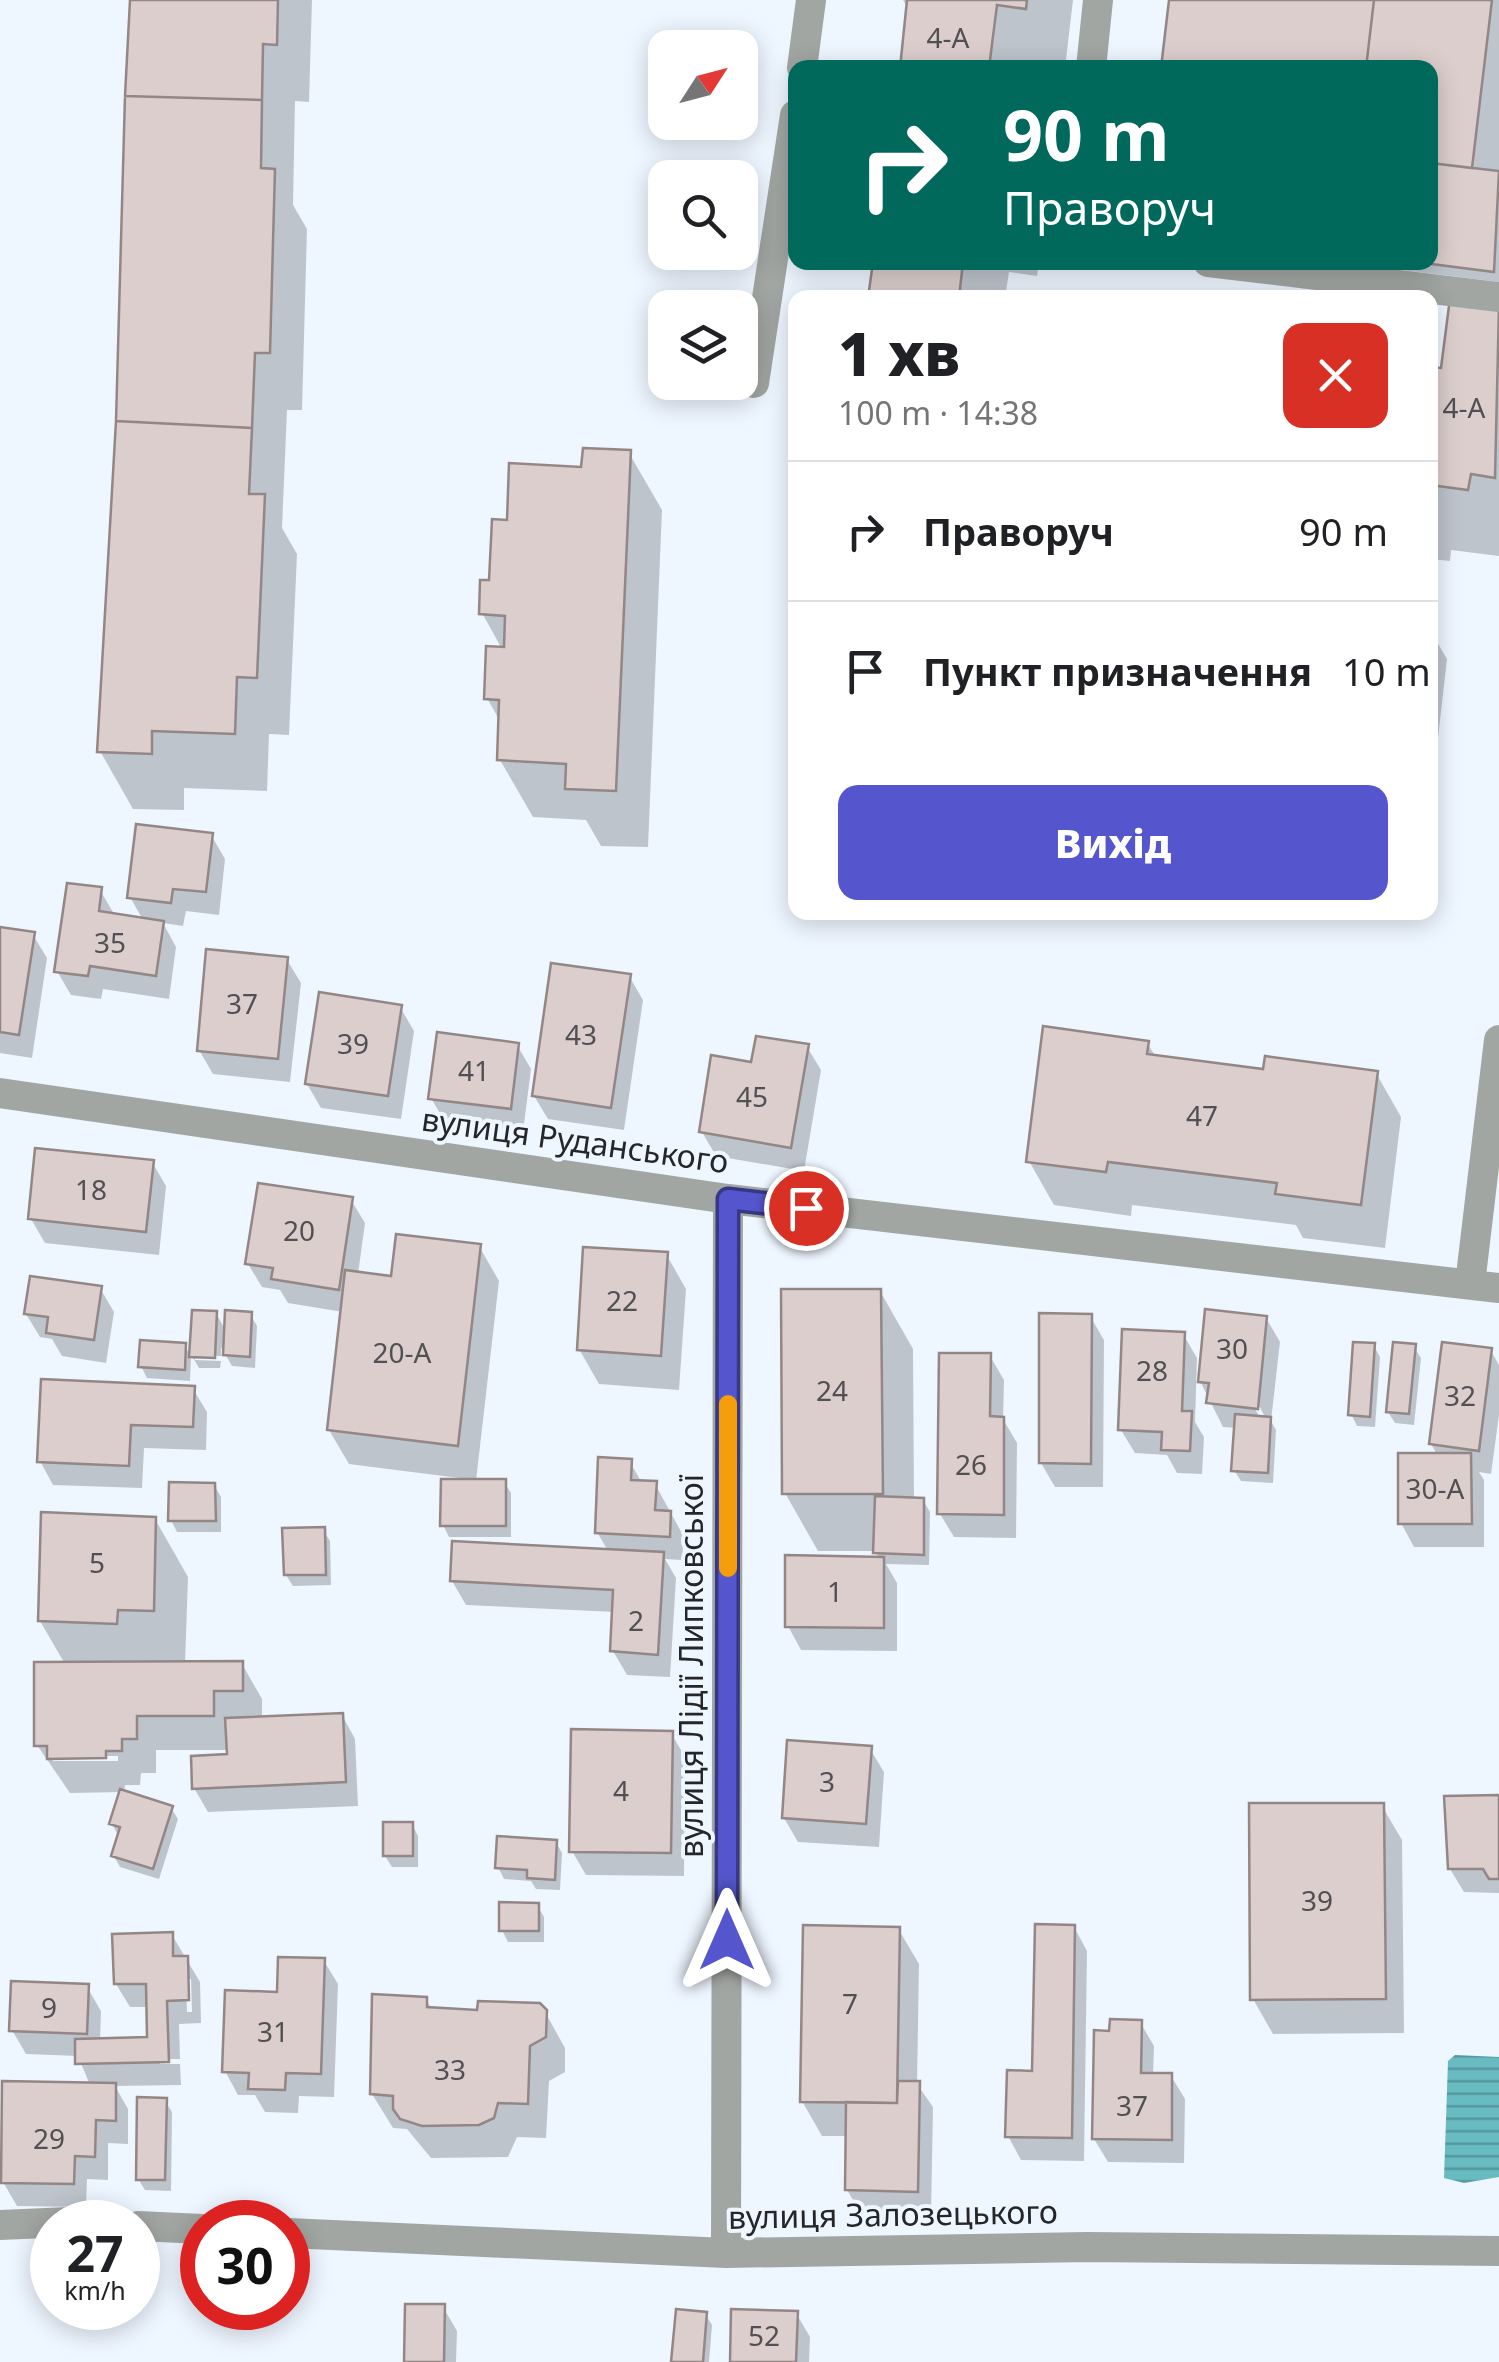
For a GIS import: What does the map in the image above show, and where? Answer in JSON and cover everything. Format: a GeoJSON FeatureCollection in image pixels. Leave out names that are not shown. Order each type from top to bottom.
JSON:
{"type":"FeatureCollection","features":[{"type":"Feature","properties":{"kind":"street"},"geometry":{"type":"LineString","coordinates":[[803,60],[811,0]]}},
{"type":"Feature","properties":{"kind":"street"},"geometry":{"type":"LineString","coordinates":[[1092,60],[1098,0]]}},
{"type":"Feature","properties":{"kind":"street"},"geometry":{"type":"LineString","coordinates":[[758,363],[788,209]]}},
{"type":"Feature","properties":{"kind":"street"},"geometry":{"type":"LineString","coordinates":[[1276,270],[1499,296]]}},
{"type":"Feature","properties":{"kind":"street"},"geometry":{"type":"LineString","coordinates":[[1485,1286],[1499,1040]]}},
{"type":"Feature","properties":{"kind":"street","name":"вулиця Руданського"},"geometry":{"type":"LineString","coordinates":[[0,1093],[728,1199],[1485,1286]]}},
{"type":"Feature","properties":{"kind":"street","name":"вулиця Лідії Липковської"},"geometry":{"type":"LineString","coordinates":[[726,2253],[728,1199]]}},
{"type":"Feature","properties":{"kind":"street"},"geometry":{"type":"LineString","coordinates":[[0,2225],[30,2224]]}},
{"type":"Feature","properties":{"kind":"street","name":"вулиця Залозецького"},"geometry":{"type":"LineString","coordinates":[[310,2233],[726,2253],[1087,2247],[1499,2251]]}},
{"type":"Feature","properties":{"kind":"water"},"geometry":{"type":"Polygon","coordinates":[[[1455,2055],[1499,2057],[1499,2177],[1464,2183],[1444,2178],[1448,2061],[1455,2055]]]}},
{"type":"Feature","properties":{"kind":"building"},"geometry":{"type":"Polygon","coordinates":[[[130,0],[278,0],[277,45],[263,44],[262,100],[125,96],[130,0]]]}},
{"type":"Feature","properties":{"kind":"building"},"geometry":{"type":"Polygon","coordinates":[[[907,0],[1027,0],[1026,9],[997,5],[990,60],[901,60],[907,0]]]}},
{"type":"Feature","properties":{"kind":"building"},"geometry":{"type":"Polygon","coordinates":[[[1169,0],[1374,0],[1367,60],[1162,60],[1169,0]]]}},
{"type":"Feature","properties":{"kind":"building"},"geometry":{"type":"Polygon","coordinates":[[[1374,0],[1492,0],[1472,168],[1438,164],[1438,60],[1367,60],[1374,0]]]}},
{"type":"Feature","properties":{"kind":"building"},"geometry":{"type":"Polygon","coordinates":[[[125,96],[262,100],[261,168],[275,169],[270,353],[255,353],[252,428],[116,421],[125,96]]]}},
{"type":"Feature","properties":{"kind":"building"},"geometry":{"type":"Polygon","coordinates":[[[1438,164],[1499,171],[1494,272],[1438,265],[1438,164]]]}},
{"type":"Feature","properties":{"kind":"building"},"geometry":{"type":"Polygon","coordinates":[[[872,270],[962,270],[960,290],[869,290],[872,270]]]}},
{"type":"Feature","properties":{"kind":"building"},"geometry":{"type":"Polygon","coordinates":[[[1450,298],[1499,304],[1495,478],[1471,474],[1468,490],[1438,486],[1438,368],[1441,368],[1450,298]]]}},
{"type":"Feature","properties":{"kind":"building"},"geometry":{"type":"Polygon","coordinates":[[[116,421],[252,428],[249,494],[265,494],[257,678],[237,677],[235,734],[152,731],[152,754],[97,752],[116,421]]]}},
{"type":"Feature","properties":{"kind":"building"},"geometry":{"type":"Polygon","coordinates":[[[583,448],[631,450],[616,791],[565,789],[566,764],[497,760],[499,700],[484,699],[486,646],[504,647],[505,616],[479,614],[480,580],[489,580],[492,519],[507,520],[509,463],[581,467],[583,448]]]}},
{"type":"Feature","properties":{"kind":"building"},"geometry":{"type":"Polygon","coordinates":[[[136,824],[213,833],[206,892],[173,889],[171,903],[127,898],[136,824]]]}},
{"type":"Feature","properties":{"kind":"building"},"geometry":{"type":"Polygon","coordinates":[[[67,883],[102,887],[99,911],[164,921],[156,976],[90,966],[88,976],[54,972],[67,883]]]}},
{"type":"Feature","properties":{"kind":"building"},"geometry":{"type":"Polygon","coordinates":[[[0,927],[35,932],[19,1035],[0,1032],[0,927]]]}},
{"type":"Feature","properties":{"kind":"building"},"geometry":{"type":"Polygon","coordinates":[[[206,949],[288,957],[278,1059],[197,1051],[206,949]]]}},
{"type":"Feature","properties":{"kind":"building"},"geometry":{"type":"Polygon","coordinates":[[[551,963],[631,974],[611,1108],[532,1096],[551,963]]]}},
{"type":"Feature","properties":{"kind":"building"},"geometry":{"type":"Polygon","coordinates":[[[319,992],[402,1005],[388,1096],[305,1084],[319,992]]]}},
{"type":"Feature","properties":{"kind":"building"},"geometry":{"type":"Polygon","coordinates":[[[1043,1026],[1149,1041],[1147,1054],[1263,1069],[1265,1056],[1378,1071],[1361,1205],[1275,1194],[1277,1183],[1108,1162],[1106,1172],[1026,1162],[1043,1026]]]}},
{"type":"Feature","properties":{"kind":"building"},"geometry":{"type":"Polygon","coordinates":[[[437,1032],[519,1043],[511,1109],[428,1099],[437,1032]]]}},
{"type":"Feature","properties":{"kind":"building"},"geometry":{"type":"Polygon","coordinates":[[[756,1036],[809,1044],[791,1148],[699,1132],[711,1055],[751,1062],[756,1036]]]}},
{"type":"Feature","properties":{"kind":"building"},"geometry":{"type":"Polygon","coordinates":[[[35,1148],[154,1160],[146,1232],[28,1219],[35,1148]]]}},
{"type":"Feature","properties":{"kind":"building"},"geometry":{"type":"Polygon","coordinates":[[[258,1183],[353,1197],[339,1290],[271,1279],[273,1268],[245,1264],[258,1183]]]}},
{"type":"Feature","properties":{"kind":"building"},"geometry":{"type":"Polygon","coordinates":[[[396,1234],[481,1244],[458,1446],[327,1430],[345,1270],[391,1276],[396,1234]]]}},
{"type":"Feature","properties":{"kind":"building"},"geometry":{"type":"Polygon","coordinates":[[[583,1247],[668,1252],[661,1356],[577,1350],[583,1247]]]}},
{"type":"Feature","properties":{"kind":"building"},"geometry":{"type":"Polygon","coordinates":[[[30,1276],[102,1286],[94,1340],[46,1333],[48,1317],[24,1314],[30,1276]]]}},
{"type":"Feature","properties":{"kind":"building"},"geometry":{"type":"Polygon","coordinates":[[[781,1289],[881,1289],[883,1494],[782,1494],[781,1289]]]}},
{"type":"Feature","properties":{"kind":"building"},"geometry":{"type":"Polygon","coordinates":[[[1205,1309],[1267,1316],[1258,1409],[1206,1403],[1209,1383],[1198,1382],[1205,1309]]]}},
{"type":"Feature","properties":{"kind":"building"},"geometry":{"type":"Polygon","coordinates":[[[192,1310],[217,1311],[215,1358],[189,1357],[192,1310]]]}},
{"type":"Feature","properties":{"kind":"building"},"geometry":{"type":"Polygon","coordinates":[[[225,1310],[252,1312],[250,1357],[223,1355],[225,1310]]]}},
{"type":"Feature","properties":{"kind":"building"},"geometry":{"type":"Polygon","coordinates":[[[1039,1313],[1092,1314],[1091,1464],[1039,1463],[1039,1313]]]}},
{"type":"Feature","properties":{"kind":"building"},"geometry":{"type":"Polygon","coordinates":[[[1122,1329],[1185,1332],[1182,1411],[1192,1411],[1190,1451],[1161,1450],[1162,1432],[1118,1430],[1122,1329]]]}},
{"type":"Feature","properties":{"kind":"building"},"geometry":{"type":"Polygon","coordinates":[[[140,1340],[186,1343],[185,1370],[138,1367],[140,1340]]]}},
{"type":"Feature","properties":{"kind":"building"},"geometry":{"type":"Polygon","coordinates":[[[1353,1342],[1375,1343],[1370,1417],[1348,1415],[1353,1342]]]}},
{"type":"Feature","properties":{"kind":"building"},"geometry":{"type":"Polygon","coordinates":[[[1393,1342],[1416,1344],[1409,1414],[1386,1412],[1393,1342]]]}},
{"type":"Feature","properties":{"kind":"building"},"geometry":{"type":"Polygon","coordinates":[[[1442,1342],[1492,1348],[1479,1451],[1429,1444],[1442,1342]]]}},
{"type":"Feature","properties":{"kind":"building"},"geometry":{"type":"Polygon","coordinates":[[[939,1353],[991,1353],[990,1416],[1004,1417],[1004,1515],[937,1514],[939,1353]]]}},
{"type":"Feature","properties":{"kind":"building"},"geometry":{"type":"Polygon","coordinates":[[[41,1379],[195,1386],[193,1427],[131,1425],[129,1466],[37,1462],[41,1379]]]}},
{"type":"Feature","properties":{"kind":"building"},"geometry":{"type":"Polygon","coordinates":[[[1235,1414],[1271,1417],[1268,1473],[1231,1471],[1235,1414]]]}},
{"type":"Feature","properties":{"kind":"building"},"geometry":{"type":"Polygon","coordinates":[[[1398,1453],[1471,1453],[1472,1524],[1398,1524],[1398,1453]]]}},
{"type":"Feature","properties":{"kind":"building"},"geometry":{"type":"Polygon","coordinates":[[[598,1457],[632,1459],[631,1480],[657,1481],[655,1510],[671,1511],[670,1537],[595,1533],[598,1457]]]}},
{"type":"Feature","properties":{"kind":"building"},"geometry":{"type":"Polygon","coordinates":[[[441,1479],[506,1479],[506,1526],[440,1526],[441,1479]]]}},
{"type":"Feature","properties":{"kind":"building"},"geometry":{"type":"Polygon","coordinates":[[[169,1482],[215,1483],[216,1521],[168,1521],[169,1482]]]}},
{"type":"Feature","properties":{"kind":"building"},"geometry":{"type":"Polygon","coordinates":[[[875,1496],[924,1498],[924,1555],[873,1553],[875,1496]]]}},
{"type":"Feature","properties":{"kind":"building"},"geometry":{"type":"Polygon","coordinates":[[[41,1512],[156,1517],[154,1611],[118,1610],[117,1624],[38,1621],[41,1512]]]}},
{"type":"Feature","properties":{"kind":"building"},"geometry":{"type":"Polygon","coordinates":[[[325,1527],[326,1575],[284,1575],[282,1528],[325,1527]]]}},
{"type":"Feature","properties":{"kind":"building"},"geometry":{"type":"Polygon","coordinates":[[[452,1541],[664,1552],[658,1655],[610,1651],[613,1590],[450,1581],[452,1541]]]}},
{"type":"Feature","properties":{"kind":"building"},"geometry":{"type":"Polygon","coordinates":[[[785,1555],[884,1557],[884,1628],[785,1627],[785,1555]]]}},
{"type":"Feature","properties":{"kind":"building"},"geometry":{"type":"Polygon","coordinates":[[[243,1661],[243,1691],[214,1691],[214,1716],[137,1716],[137,1739],[122,1739],[122,1751],[106,1751],[106,1758],[47,1759],[47,1746],[34,1746],[34,1662],[243,1661]]]}},
{"type":"Feature","properties":{"kind":"building"},"geometry":{"type":"Polygon","coordinates":[[[343,1713],[346,1782],[192,1789],[191,1756],[227,1754],[225,1718],[343,1713]]]}},
{"type":"Feature","properties":{"kind":"building"},"geometry":{"type":"Polygon","coordinates":[[[571,1729],[673,1731],[671,1853],[569,1852],[571,1729]]]}},
{"type":"Feature","properties":{"kind":"building"},"geometry":{"type":"Polygon","coordinates":[[[787,1740],[872,1746],[866,1824],[782,1818],[787,1740]]]}},
{"type":"Feature","properties":{"kind":"building"},"geometry":{"type":"Polygon","coordinates":[[[120,1789],[173,1806],[153,1869],[111,1856],[120,1827],[109,1824],[120,1789]]]}},
{"type":"Feature","properties":{"kind":"building"},"geometry":{"type":"Polygon","coordinates":[[[1499,1795],[1499,1879],[1489,1879],[1483,1869],[1448,1869],[1444,1796],[1499,1795]]]}},
{"type":"Feature","properties":{"kind":"building"},"geometry":{"type":"Polygon","coordinates":[[[1249,1803],[1384,1803],[1386,1999],[1250,2000],[1249,1803]]]}},
{"type":"Feature","properties":{"kind":"building"},"geometry":{"type":"Polygon","coordinates":[[[383,1822],[413,1822],[413,1856],[383,1856],[383,1822]]]}},
{"type":"Feature","properties":{"kind":"building"},"geometry":{"type":"Polygon","coordinates":[[[497,1836],[557,1840],[555,1880],[527,1878],[527,1870],[495,1868],[497,1836]]]}},
{"type":"Feature","properties":{"kind":"building"},"geometry":{"type":"Polygon","coordinates":[[[499,1902],[539,1903],[539,1931],[499,1931],[499,1902]]]}},
{"type":"Feature","properties":{"kind":"building"},"geometry":{"type":"Polygon","coordinates":[[[1035,1924],[1075,1925],[1072,2138],[1005,2137],[1007,2070],[1032,2071],[1035,1924]]]}},
{"type":"Feature","properties":{"kind":"building"},"geometry":{"type":"Polygon","coordinates":[[[803,1925],[900,1927],[897,2103],[800,2102],[803,1925]]]}},
{"type":"Feature","properties":{"kind":"building"},"geometry":{"type":"Polygon","coordinates":[[[173,1932],[173,1956],[188,1956],[189,2000],[167,2001],[169,2062],[75,2064],[75,2039],[147,2037],[146,1984],[114,1984],[112,1934],[173,1932]]]}},
{"type":"Feature","properties":{"kind":"building"},"geometry":{"type":"Polygon","coordinates":[[[278,1957],[325,1958],[321,2074],[286,2073],[285,2090],[248,2089],[249,2073],[222,2072],[225,1990],[277,1992],[278,1957]]]}},
{"type":"Feature","properties":{"kind":"building"},"geometry":{"type":"Polygon","coordinates":[[[11,1981],[89,1984],[87,2034],[9,2031],[11,1981]]]}},
{"type":"Feature","properties":{"kind":"building"},"geometry":{"type":"Polygon","coordinates":[[[372,1994],[427,1997],[427,2007],[477,2010],[478,2001],[540,2003],[547,2010],[546,2037],[530,2046],[528,2104],[498,2103],[494,2118],[479,2125],[422,2126],[400,2119],[393,2109],[393,2096],[370,2094],[372,1994]]]}},
{"type":"Feature","properties":{"kind":"building"},"geometry":{"type":"Polygon","coordinates":[[[1110,2019],[1142,2020],[1141,2073],[1172,2073],[1172,2140],[1092,2139],[1094,2030],[1109,2031],[1110,2019]]]}},
{"type":"Feature","properties":{"kind":"building"},"geometry":{"type":"Polygon","coordinates":[[[2,2081],[116,2083],[116,2121],[96,2120],[95,2157],[75,2156],[74,2184],[1,2183],[2,2081]]]}},
{"type":"Feature","properties":{"kind":"building"},"geometry":{"type":"Polygon","coordinates":[[[898,2081],[920,2081],[918,2192],[845,2190],[846,2102],[897,2103],[898,2081]]]}},
{"type":"Feature","properties":{"kind":"building"},"geometry":{"type":"Polygon","coordinates":[[[137,2097],[167,2098],[165,2180],[136,2180],[137,2097]]]}},
{"type":"Feature","properties":{"kind":"building"},"geometry":{"type":"Polygon","coordinates":[[[405,2304],[445,2304],[444,2362],[404,2362],[405,2304]]]}},
{"type":"Feature","properties":{"kind":"building"},"geometry":{"type":"Polygon","coordinates":[[[676,2309],[707,2312],[703,2362],[671,2362],[676,2309]]]}},
{"type":"Feature","properties":{"kind":"building"},"geometry":{"type":"Polygon","coordinates":[[[731,2309],[798,2311],[796,2362],[730,2362],[731,2309]]]}},
{"type":"Feature","properties":{"kind":"slow traffic"},"geometry":{"type":"LineString","coordinates":[[728,1404],[728,1568]]}},
{"type":"Feature","properties":{"kind":"route"},"geometry":{"type":"LineString","coordinates":[[727,1940],[728,1199],[806,1208]]}}]}
